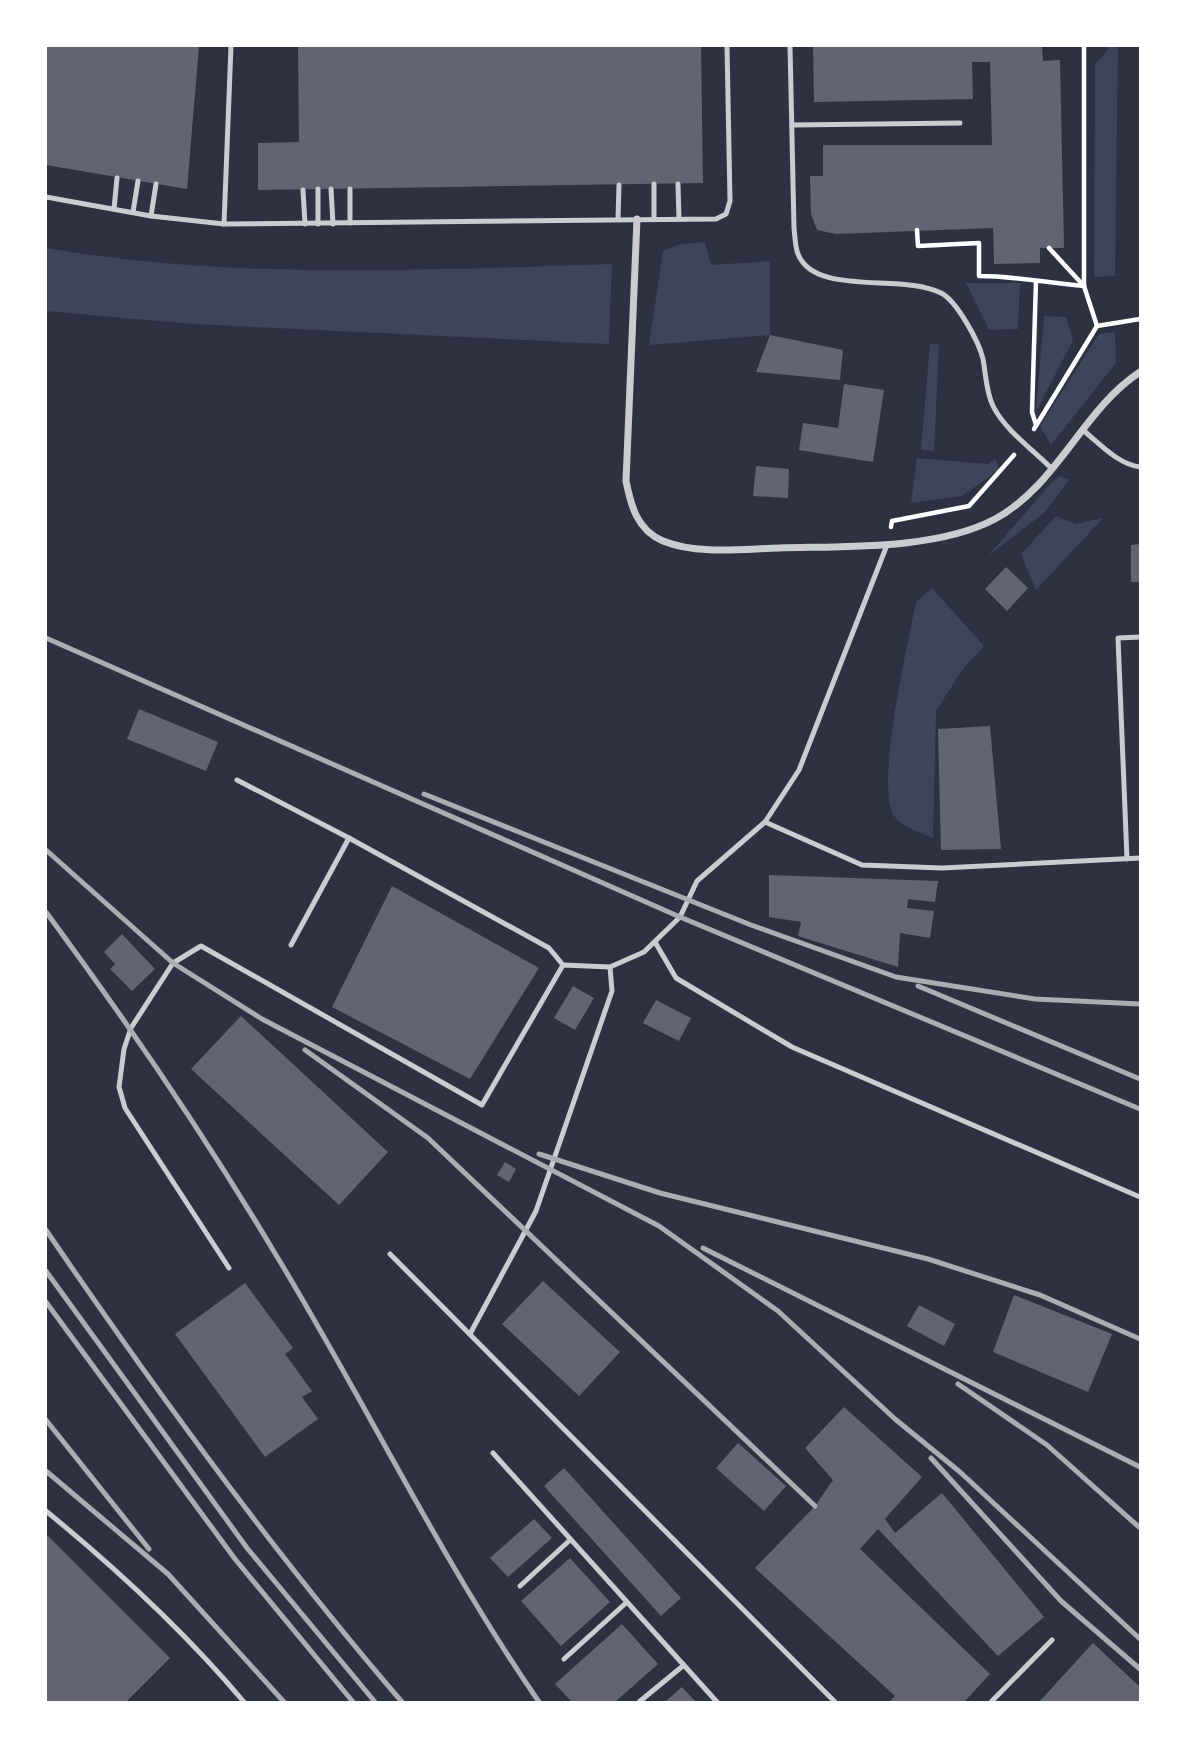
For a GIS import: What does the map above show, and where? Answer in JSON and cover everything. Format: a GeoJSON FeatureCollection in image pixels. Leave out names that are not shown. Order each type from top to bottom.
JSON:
{"type":"FeatureCollection","features":[{"type":"Feature","properties":{"kind":"street"},"geometry":{"type":"LineString","coordinates":[[637,219],[626,481],[632,511],[644,528],[661,540],[687,548],[887,545],[962,531],[995,519],[1016,504],[1084,431],[1115,392],[1140,372]]}},
{"type":"Feature","properties":{"kind":"lane"},"geometry":{"type":"LineString","coordinates":[[224,224],[231,46]]}},
{"type":"Feature","properties":{"kind":"lane"},"geometry":{"type":"LineString","coordinates":[[46,197],[151,216],[224,224],[716,219],[726,214],[730,201],[727,46]]}},
{"type":"Feature","properties":{"kind":"lane"},"geometry":{"type":"LineString","coordinates":[[790,46],[794,228],[798,255],[811,271],[832,280],[915,283],[944,294],[965,320],[982,356],[991,402],[998,416],[1051,468]]}},
{"type":"Feature","properties":{"kind":"lane"},"geometry":{"type":"LineString","coordinates":[[792,125],[960,123]]}},
{"type":"Feature","properties":{"kind":"lane"},"geometry":{"type":"LineString","coordinates":[[114,209],[117,178]]}},
{"type":"Feature","properties":{"kind":"lane"},"geometry":{"type":"LineString","coordinates":[[133,212],[138,181]]}},
{"type":"Feature","properties":{"kind":"lane"},"geometry":{"type":"LineString","coordinates":[[151,216],[156,184]]}},
{"type":"Feature","properties":{"kind":"lane"},"geometry":{"type":"LineString","coordinates":[[654,184],[654,219]]}},
{"type":"Feature","properties":{"kind":"lane"},"geometry":{"type":"LineString","coordinates":[[678,184],[679,219]]}},
{"type":"Feature","properties":{"kind":"lane"},"geometry":{"type":"LineString","coordinates":[[618,219],[619,185]]}},
{"type":"Feature","properties":{"kind":"lane"},"geometry":{"type":"LineString","coordinates":[[318,189],[318,224]]}},
{"type":"Feature","properties":{"kind":"lane"},"geometry":{"type":"LineString","coordinates":[[331,189],[332,223]]}},
{"type":"Feature","properties":{"kind":"lane"},"geometry":{"type":"LineString","coordinates":[[350,189],[350,223]]}},
{"type":"Feature","properties":{"kind":"lane"},"geometry":{"type":"LineString","coordinates":[[303,190],[305,225]]}},
{"type":"Feature","properties":{"kind":"lane"},"geometry":{"type":"LineString","coordinates":[[1084,431],[1112,454],[1130,465],[1140,467]]}},
{"type":"Feature","properties":{"kind":"lane"},"geometry":{"type":"LineString","coordinates":[[237,780],[549,948],[563,965],[610,967],[630,961],[655,942],[680,917],[697,881],[765,822],[799,770],[887,545]]}},
{"type":"Feature","properties":{"kind":"lane"},"geometry":{"type":"LineString","coordinates":[[1127,859],[1118,638],[1140,637]]}},
{"type":"Feature","properties":{"kind":"lane"},"geometry":{"type":"LineString","coordinates":[[765,822],[862,866],[942,868],[1140,858]]}},
{"type":"Feature","properties":{"kind":"lane"},"geometry":{"type":"LineString","coordinates":[[291,945],[349,838]]}},
{"type":"Feature","properties":{"kind":"lane"},"geometry":{"type":"LineString","coordinates":[[655,942],[676,978],[792,1047],[1140,1197]]}},
{"type":"Feature","properties":{"kind":"lane"},"geometry":{"type":"LineString","coordinates":[[229,1268],[125,1108],[119,1087],[124,1049],[131,1028],[173,963],[201,946],[482,1105],[563,965]]}},
{"type":"Feature","properties":{"kind":"lane"},"geometry":{"type":"LineString","coordinates":[[470,1334],[536,1210],[612,991],[610,967]]}},
{"type":"Feature","properties":{"kind":"lane"},"geometry":{"type":"LineString","coordinates":[[390,1254],[835,1703]]}},
{"type":"Feature","properties":{"kind":"lane"},"geometry":{"type":"LineString","coordinates":[[493,1453],[717,1703]]}},
{"type":"Feature","properties":{"kind":"lane"},"geometry":{"type":"LineString","coordinates":[[46,1511],[154,1606],[208,1659],[244,1703]]}},
{"type":"Feature","properties":{"kind":"lane"},"geometry":{"type":"LineString","coordinates":[[520,1586],[570,1539]]}},
{"type":"Feature","properties":{"kind":"lane"},"geometry":{"type":"LineString","coordinates":[[564,1659],[627,1602]]}},
{"type":"Feature","properties":{"kind":"lane"},"geometry":{"type":"LineString","coordinates":[[991,1703],[1052,1640]]}},
{"type":"Feature","properties":{"kind":"lane"},"geometry":{"type":"LineString","coordinates":[[639,1703],[684,1665]]}},
{"type":"Feature","properties":{"kind":"path"},"geometry":{"type":"LineString","coordinates":[[1084,46],[1084,286],[1097,326]]}},
{"type":"Feature","properties":{"kind":"path"},"geometry":{"type":"LineString","coordinates":[[917,230],[918,246],[979,243],[979,276],[1023,276],[1036,281],[1084,286]]}},
{"type":"Feature","properties":{"kind":"path"},"geometry":{"type":"LineString","coordinates":[[1049,248],[1084,286]]}},
{"type":"Feature","properties":{"kind":"path"},"geometry":{"type":"LineString","coordinates":[[1036,281],[1032,412],[1036,425]]}},
{"type":"Feature","properties":{"kind":"path"},"geometry":{"type":"LineString","coordinates":[[887,545],[892,521],[969,506],[1025,443],[1097,326],[1140,319]]}},
{"type":"Feature","properties":{"kind":"shaded area"},"geometry":{"type":"Polygon","coordinates":[[[1106,46],[1118,46],[1115,276],[1094,277],[1095,64],[1109,49],[1106,46]]]}},
{"type":"Feature","properties":{"kind":"shaded area"},"geometry":{"type":"Polygon","coordinates":[[[705,242],[711,265],[770,261],[770,335],[649,345],[663,251],[681,244],[705,242]]]}},
{"type":"Feature","properties":{"kind":"shaded area"},"geometry":{"type":"Polygon","coordinates":[[[46,248],[116,258],[257,269],[399,270],[612,264],[609,344],[192,324],[46,311],[46,248]]]}},
{"type":"Feature","properties":{"kind":"shaded area"},"geometry":{"type":"Polygon","coordinates":[[[966,283],[1020,283],[1018,329],[989,330],[966,283]]]}},
{"type":"Feature","properties":{"kind":"shaded area"},"geometry":{"type":"Polygon","coordinates":[[[1044,316],[1066,317],[1073,340],[1036,412],[1044,316]]]}},
{"type":"Feature","properties":{"kind":"shaded area"},"geometry":{"type":"Polygon","coordinates":[[[1115,332],[1116,363],[1051,445],[1040,426],[1099,334],[1115,332]]]}},
{"type":"Feature","properties":{"kind":"shaded area"},"geometry":{"type":"Polygon","coordinates":[[[930,343],[939,345],[934,451],[921,450],[930,343]]]}},
{"type":"Feature","properties":{"kind":"shaded area"},"geometry":{"type":"Polygon","coordinates":[[[917,458],[988,464],[996,459],[999,470],[962,496],[911,503],[917,458]]]}},
{"type":"Feature","properties":{"kind":"shaded area"},"geometry":{"type":"Polygon","coordinates":[[[1060,476],[1069,480],[1044,513],[988,556],[1052,482],[1060,476]]]}},
{"type":"Feature","properties":{"kind":"shaded area"},"geometry":{"type":"Polygon","coordinates":[[[1056,516],[1076,524],[1103,518],[1036,590],[1021,554],[1056,516]]]}},
{"type":"Feature","properties":{"kind":"shaded area"},"geometry":{"type":"Polygon","coordinates":[[[932,588],[984,646],[963,669],[936,711],[933,838],[905,826],[893,814],[888,773],[895,711],[916,602],[932,588]]]}},
{"type":"Feature","properties":{"kind":"building"},"geometry":{"type":"Polygon","coordinates":[[[46,46],[199,46],[187,189],[46,165],[46,46]]]}},
{"type":"Feature","properties":{"kind":"building"},"geometry":{"type":"Polygon","coordinates":[[[298,46],[701,46],[703,183],[258,190],[258,143],[299,142],[298,46]]]}},
{"type":"Feature","properties":{"kind":"building"},"geometry":{"type":"Polygon","coordinates":[[[813,46],[1042,46],[1043,61],[1060,60],[1064,248],[1040,248],[1040,263],[994,264],[993,228],[836,234],[817,230],[811,214],[810,176],[823,176],[823,145],[992,145],[990,62],[972,62],[973,99],[814,102],[813,46]]]}},
{"type":"Feature","properties":{"kind":"building"},"geometry":{"type":"Polygon","coordinates":[[[770,335],[843,350],[840,380],[756,372],[770,335]]]}},
{"type":"Feature","properties":{"kind":"building"},"geometry":{"type":"Polygon","coordinates":[[[844,384],[884,390],[873,462],[799,450],[803,423],[838,428],[844,384]]]}},
{"type":"Feature","properties":{"kind":"building"},"geometry":{"type":"Polygon","coordinates":[[[756,466],[789,469],[788,498],[753,496],[756,466]]]}},
{"type":"Feature","properties":{"kind":"building"},"geometry":{"type":"Polygon","coordinates":[[[1140,544],[1140,582],[1131,582],[1131,545],[1140,544]]]}},
{"type":"Feature","properties":{"kind":"building"},"geometry":{"type":"Polygon","coordinates":[[[1006,567],[1028,588],[1007,611],[985,589],[1006,567]]]}},
{"type":"Feature","properties":{"kind":"building"},"geometry":{"type":"Polygon","coordinates":[[[139,709],[218,742],[206,771],[127,739],[139,709]]]}},
{"type":"Feature","properties":{"kind":"building"},"geometry":{"type":"Polygon","coordinates":[[[990,726],[1001,849],[941,850],[938,729],[990,726]]]}},
{"type":"Feature","properties":{"kind":"building"},"geometry":{"type":"Polygon","coordinates":[[[769,875],[938,881],[935,902],[908,899],[907,908],[934,911],[930,938],[900,933],[898,967],[798,936],[801,922],[769,917],[769,875]]]}},
{"type":"Feature","properties":{"kind":"building"},"geometry":{"type":"Polygon","coordinates":[[[392,886],[539,968],[470,1079],[332,1007],[392,886]]]}},
{"type":"Feature","properties":{"kind":"building"},"geometry":{"type":"Polygon","coordinates":[[[122,934],[155,969],[132,991],[110,969],[115,964],[104,952],[122,934]]]}},
{"type":"Feature","properties":{"kind":"building"},"geometry":{"type":"Polygon","coordinates":[[[573,986],[594,998],[575,1030],[554,1018],[573,986]]]}},
{"type":"Feature","properties":{"kind":"building"},"geometry":{"type":"Polygon","coordinates":[[[656,1000],[691,1018],[679,1041],[643,1023],[656,1000]]]}},
{"type":"Feature","properties":{"kind":"building"},"geometry":{"type":"Polygon","coordinates":[[[241,1016],[388,1152],[339,1205],[191,1069],[241,1016]]]}},
{"type":"Feature","properties":{"kind":"building"},"geometry":{"type":"Polygon","coordinates":[[[505,1162],[516,1169],[509,1182],[497,1175],[505,1162]]]}},
{"type":"Feature","properties":{"kind":"building"},"geometry":{"type":"Polygon","coordinates":[[[543,1281],[620,1352],[579,1396],[502,1324],[543,1281]]]}},
{"type":"Feature","properties":{"kind":"building"},"geometry":{"type":"Polygon","coordinates":[[[245,1283],[293,1348],[285,1354],[312,1391],[302,1397],[318,1419],[265,1457],[175,1334],[245,1283]]]}},
{"type":"Feature","properties":{"kind":"building"},"geometry":{"type":"Polygon","coordinates":[[[1014,1295],[1112,1334],[1088,1392],[993,1352],[1014,1295]]]}},
{"type":"Feature","properties":{"kind":"building"},"geometry":{"type":"Polygon","coordinates":[[[919,1305],[955,1324],[944,1346],[907,1326],[919,1305]]]}},
{"type":"Feature","properties":{"kind":"building"},"geometry":{"type":"Polygon","coordinates":[[[844,1407],[922,1477],[885,1519],[895,1533],[942,1493],[1044,1617],[998,1656],[878,1529],[860,1549],[990,1674],[964,1702],[889,1702],[895,1696],[755,1568],[815,1506],[833,1480],[805,1448],[844,1407]]]}},
{"type":"Feature","properties":{"kind":"building"},"geometry":{"type":"Polygon","coordinates":[[[738,1443],[786,1486],[764,1511],[716,1468],[738,1443]]]}},
{"type":"Feature","properties":{"kind":"building"},"geometry":{"type":"Polygon","coordinates":[[[564,1468],[681,1598],[661,1616],[544,1486],[564,1468]]]}},
{"type":"Feature","properties":{"kind":"building"},"geometry":{"type":"Polygon","coordinates":[[[534,1519],[552,1538],[508,1577],[490,1558],[534,1519]]]}},
{"type":"Feature","properties":{"kind":"building"},"geometry":{"type":"Polygon","coordinates":[[[46,1534],[170,1658],[126,1702],[46,1702],[46,1534]]]}},
{"type":"Feature","properties":{"kind":"building"},"geometry":{"type":"Polygon","coordinates":[[[570,1558],[610,1602],[561,1646],[521,1601],[570,1558]]]}},
{"type":"Feature","properties":{"kind":"building"},"geometry":{"type":"Polygon","coordinates":[[[622,1624],[658,1664],[615,1702],[572,1702],[555,1684],[622,1624]]]}},
{"type":"Feature","properties":{"kind":"building"},"geometry":{"type":"Polygon","coordinates":[[[1093,1643],[1140,1687],[1140,1702],[1039,1702],[1093,1643]]]}},
{"type":"Feature","properties":{"kind":"building"},"geometry":{"type":"Polygon","coordinates":[[[682,1687],[696,1702],[665,1702],[682,1687]]]}},
{"type":"Feature","properties":{"kind":"railway"},"geometry":{"type":"LineString","coordinates":[[46,638],[680,917],[1140,1109]]}},
{"type":"Feature","properties":{"kind":"railway"},"geometry":{"type":"LineString","coordinates":[[424,794],[751,925],[896,977],[1035,999],[1140,1004]]}},
{"type":"Feature","properties":{"kind":"railway"},"geometry":{"type":"LineString","coordinates":[[46,850],[173,963],[262,1019],[659,1226],[778,1311],[895,1419],[960,1472],[1140,1639]]}},
{"type":"Feature","properties":{"kind":"railway"},"geometry":{"type":"LineString","coordinates":[[46,912],[165,1080],[222,1167],[309,1311],[469,1593],[539,1702]]}},
{"type":"Feature","properties":{"kind":"railway"},"geometry":{"type":"LineString","coordinates":[[918,986],[1140,1079]]}},
{"type":"Feature","properties":{"kind":"railway"},"geometry":{"type":"LineString","coordinates":[[305,1050],[428,1138],[815,1506]]}},
{"type":"Feature","properties":{"kind":"railway"},"geometry":{"type":"LineString","coordinates":[[539,1154],[660,1193],[928,1259],[1040,1295],[1140,1339]]}},
{"type":"Feature","properties":{"kind":"railway"},"geometry":{"type":"LineString","coordinates":[[46,1230],[217,1471],[308,1588],[402,1702]]}},
{"type":"Feature","properties":{"kind":"railway"},"geometry":{"type":"LineString","coordinates":[[703,1248],[1140,1467]]}},
{"type":"Feature","properties":{"kind":"railway"},"geometry":{"type":"LineString","coordinates":[[46,1271],[247,1548],[375,1702]]}},
{"type":"Feature","properties":{"kind":"railway"},"geometry":{"type":"LineString","coordinates":[[46,1302],[235,1559],[353,1702]]}},
{"type":"Feature","properties":{"kind":"railway"},"geometry":{"type":"LineString","coordinates":[[958,1384],[1047,1445],[1140,1528]]}},
{"type":"Feature","properties":{"kind":"railway"},"geometry":{"type":"LineString","coordinates":[[46,1420],[149,1549]]}},
{"type":"Feature","properties":{"kind":"railway"},"geometry":{"type":"LineString","coordinates":[[931,1458],[1061,1601],[1140,1669]]}},
{"type":"Feature","properties":{"kind":"railway"},"geometry":{"type":"LineString","coordinates":[[46,1471],[168,1574],[284,1702]]}}]}
